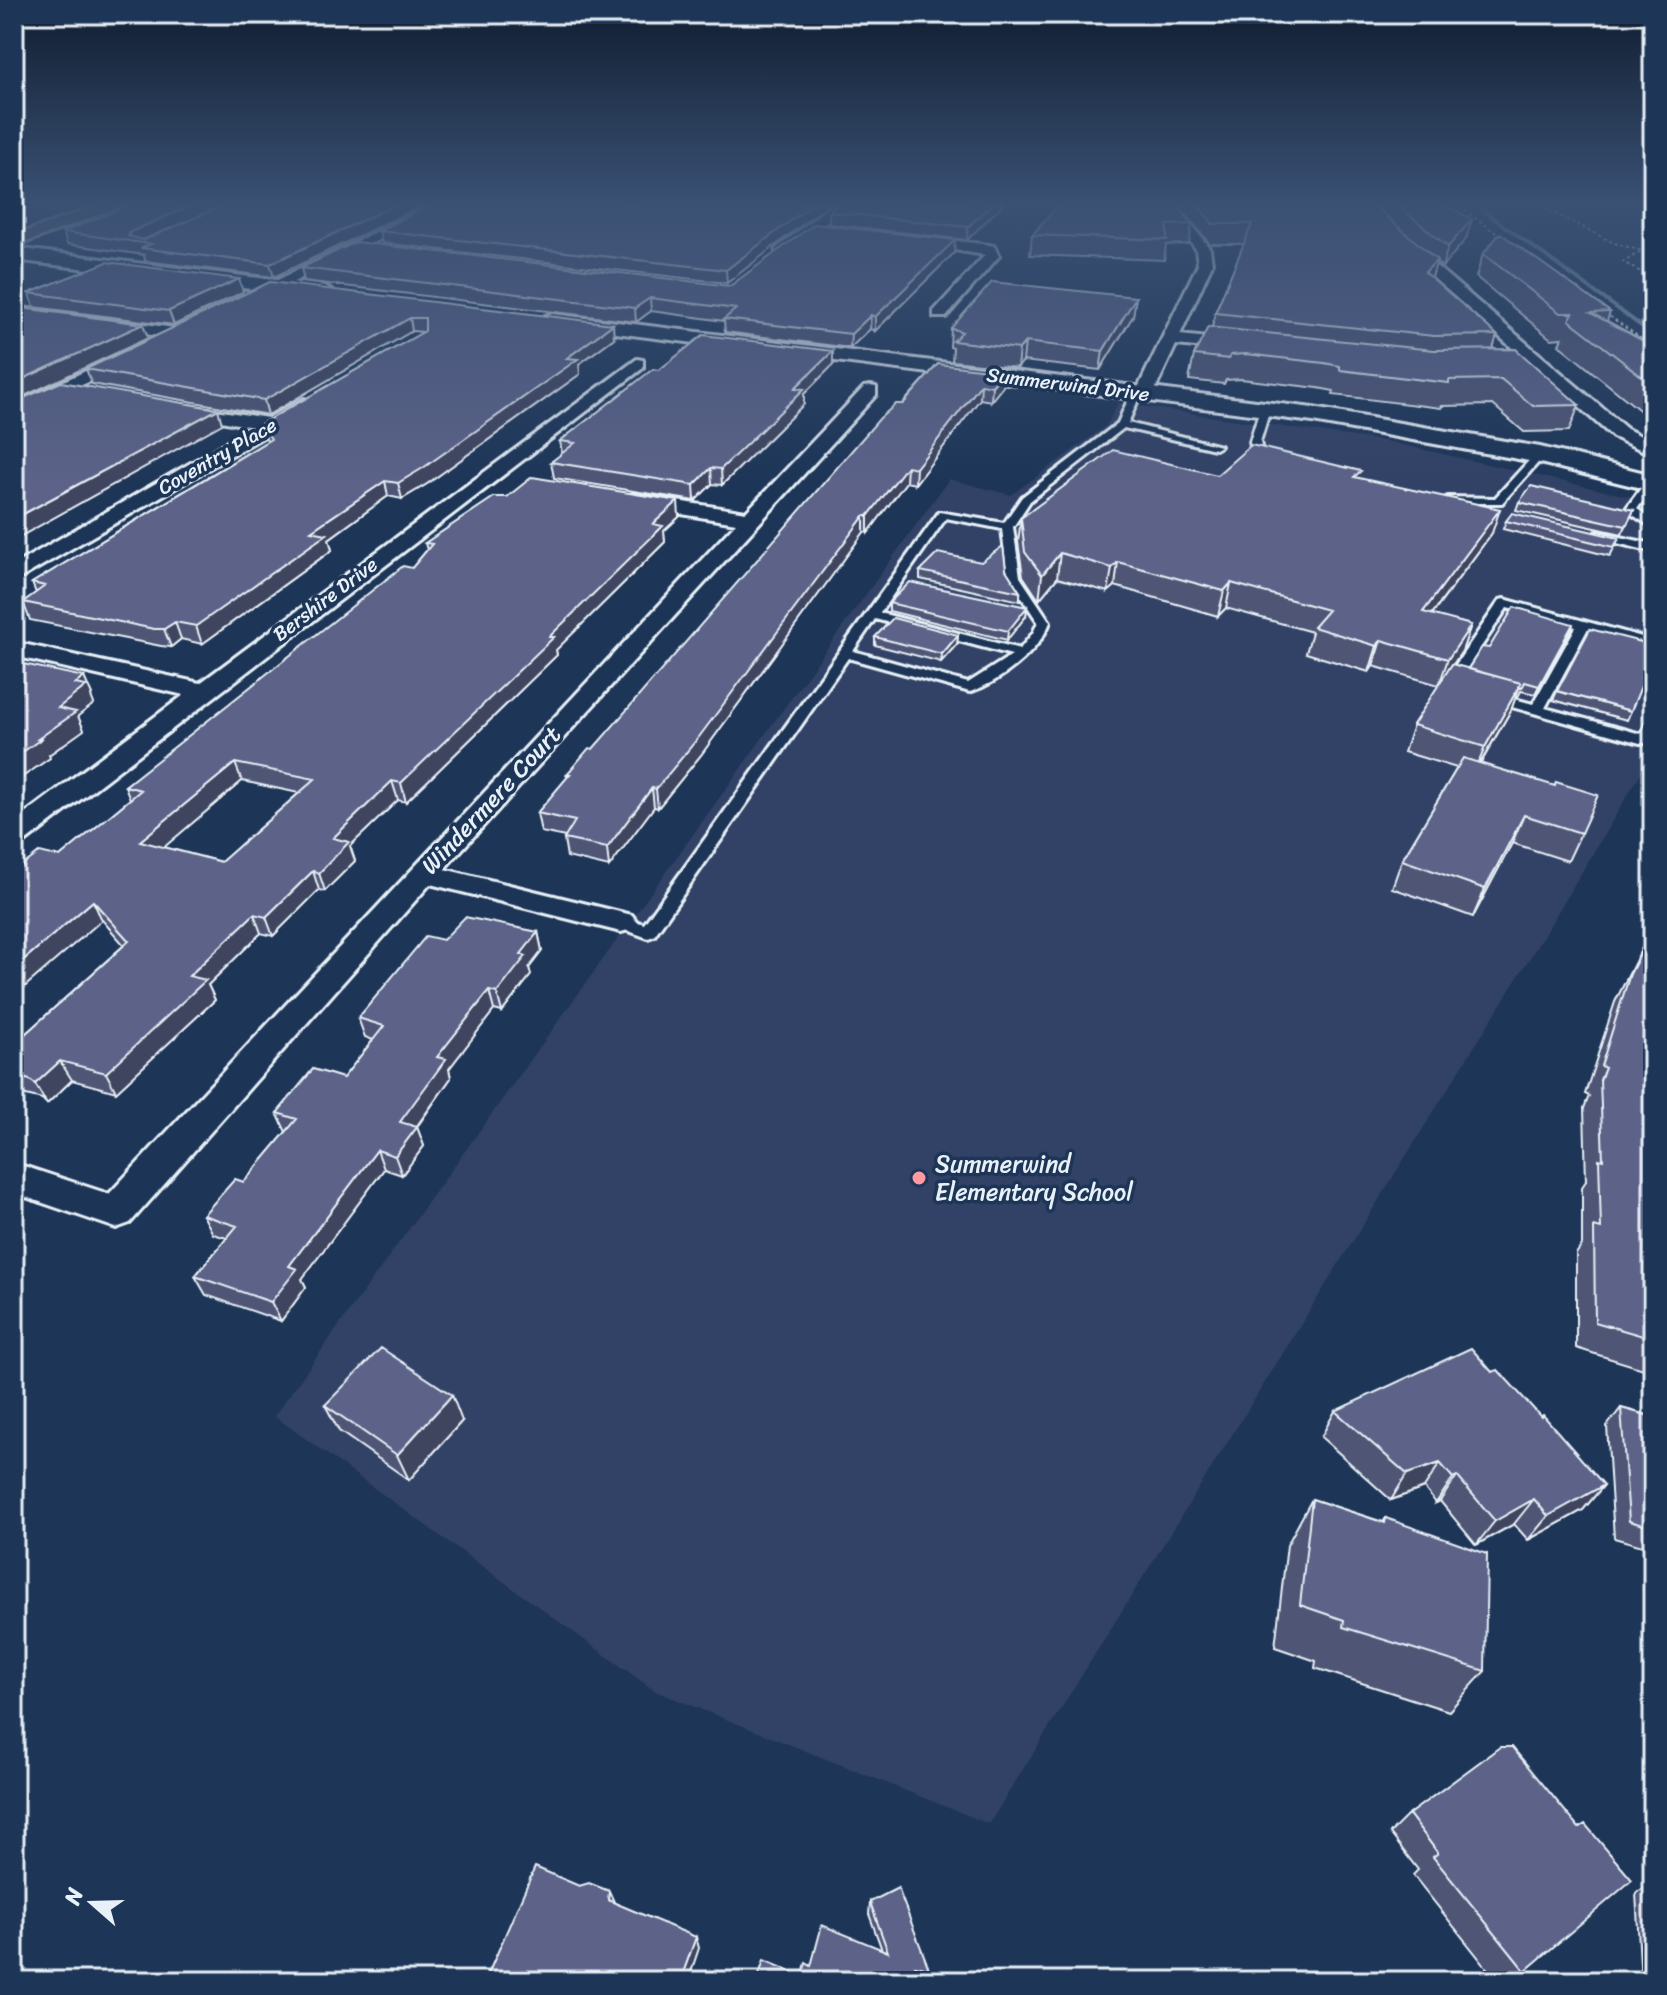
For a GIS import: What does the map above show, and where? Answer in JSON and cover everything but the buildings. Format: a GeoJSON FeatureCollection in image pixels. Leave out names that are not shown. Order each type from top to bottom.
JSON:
{"type":"FeatureCollection","features":[{"type":"Feature","properties":{"kind":"street"},"geometry":{"type":"LineString","coordinates":[[233,306],[255,296]]}},
{"type":"Feature","properties":{"kind":"street"},"geometry":{"type":"LineString","coordinates":[[940,314],[956,296]]}},
{"type":"Feature","properties":{"kind":"street"},"geometry":{"type":"LineString","coordinates":[[1140,393],[1190,296]]}},
{"type":"Feature","properties":{"kind":"street"},"geometry":{"type":"LineString","coordinates":[[1462,296],[1620,433],[1653,449]]}},
{"type":"Feature","properties":{"kind":"street"},"geometry":{"type":"LineString","coordinates":[[14,312],[183,330],[14,411]]}},
{"type":"Feature","properties":{"kind":"street","name":"Summerwind Drive"},"geometry":{"type":"LineString","coordinates":[[527,317],[1265,409],[1544,456],[1652,482]]}},
{"type":"Feature","properties":{"kind":"street"},"geometry":{"type":"LineString","coordinates":[[1169,339],[1258,349]]}},
{"type":"Feature","properties":{"kind":"street","name":"Bershire Drive"},"geometry":{"type":"LineString","coordinates":[[14,836],[637,364]]}},
{"type":"Feature","properties":{"kind":"street"},"geometry":{"type":"LineString","coordinates":[[1513,366],[1542,365]]}},
{"type":"Feature","properties":{"kind":"street"},"geometry":{"type":"LineString","coordinates":[[64,387],[93,393]]}},
{"type":"Feature","properties":{"kind":"street","name":"Windermere Court"},"geometry":{"type":"LineString","coordinates":[[14,1178],[116,1212],[423,873],[870,391]]}},
{"type":"Feature","properties":{"kind":"street","name":"Coventry Place"},"geometry":{"type":"LineString","coordinates":[[14,575],[325,393]]}},
{"type":"Feature","properties":{"kind":"street"},"geometry":{"type":"LineString","coordinates":[[152,403],[270,424]]}},
{"type":"Feature","properties":{"kind":"street"},"geometry":{"type":"LineString","coordinates":[[490,476],[521,481]]}},
{"type":"Feature","properties":{"kind":"street"},"geometry":{"type":"LineString","coordinates":[[614,496],[752,519]]}},
{"type":"Feature","properties":{"kind":"street"},"geometry":{"type":"LineString","coordinates":[[14,649],[202,691]]}},
{"type":"Feature","properties":{"kind":"street"},"geometry":{"type":"LineString","coordinates":[[423,873],[621,922]]}},
{"type":"Feature","properties":{"kind":"lane"},"geometry":{"type":"LineString","coordinates":[[847,654],[970,688],[1040,637],[1044,622],[1014,577],[1007,527],[1026,499],[1122,425],[1140,393]]}},
{"type":"Feature","properties":{"kind":"lane"},"geometry":{"type":"LineString","coordinates":[[1265,409],[1255,442],[1257,453],[1287,463]]}},
{"type":"Feature","properties":{"kind":"lane"},"geometry":{"type":"LineString","coordinates":[[1122,425],[1215,446]]}},
{"type":"Feature","properties":{"kind":"lane"},"geometry":{"type":"LineString","coordinates":[[1454,502],[1498,501],[1544,456]]}},
{"type":"Feature","properties":{"kind":"lane"},"geometry":{"type":"LineString","coordinates":[[1631,510],[1652,482]]}},
{"type":"Feature","properties":{"kind":"lane"},"geometry":{"type":"LineString","coordinates":[[1514,484],[1528,487]]}},
{"type":"Feature","properties":{"kind":"lane"},"geometry":{"type":"LineString","coordinates":[[1439,498],[1500,513]]}},
{"type":"Feature","properties":{"kind":"lane"},"geometry":{"type":"LineString","coordinates":[[1616,507],[1631,510],[1653,525]]}},
{"type":"Feature","properties":{"kind":"lane"},"geometry":{"type":"LineString","coordinates":[[621,922],[648,932],[943,514],[1007,527]]}},
{"type":"Feature","properties":{"kind":"lane"},"geometry":{"type":"LineString","coordinates":[[1577,530],[1653,548]]}},
{"type":"Feature","properties":{"kind":"lane"},"geometry":{"type":"LineString","coordinates":[[897,581],[913,585]]}},
{"type":"Feature","properties":{"kind":"lane"},"geometry":{"type":"LineString","coordinates":[[1464,689],[1449,685],[1504,603],[1653,644]]}},
{"type":"Feature","properties":{"kind":"lane"},"geometry":{"type":"LineString","coordinates":[[1022,608],[1038,611]]}},
{"type":"Feature","properties":{"kind":"lane"},"geometry":{"type":"LineString","coordinates":[[873,615],[1021,653]]}},
{"type":"Feature","properties":{"kind":"lane"},"geometry":{"type":"LineString","coordinates":[[1537,710],[1583,625]]}},
{"type":"Feature","properties":{"kind":"lane"},"geometry":{"type":"LineString","coordinates":[[1478,693],[1645,740],[1653,724]]}},
{"type":"Feature","properties":{"kind":"path"},"geometry":{"type":"LineString","coordinates":[[1606,313],[1653,347]]}},
{"type":"Feature","properties":{"kind":"shaded area","name":"Summerwind Elementary School"},"geometry":{"type":"Polygon","coordinates":[[[1118,403],[1390,442],[1653,502],[1653,753],[1541,940],[989,1824],[655,1691],[274,1416],[949,479],[1011,495],[1107,425],[1118,403]]]}},
{"type":"Feature","properties":{"kind":"waterway"},"geometry":{"type":"LineString","coordinates":[[1600,296],[1653,335]]}},
{"type":"Feature","properties":{"kind":"place","name":"Summerwind Elementary School"},"geometry":{"type":"Point","coordinates":[919,1178]}}]}
